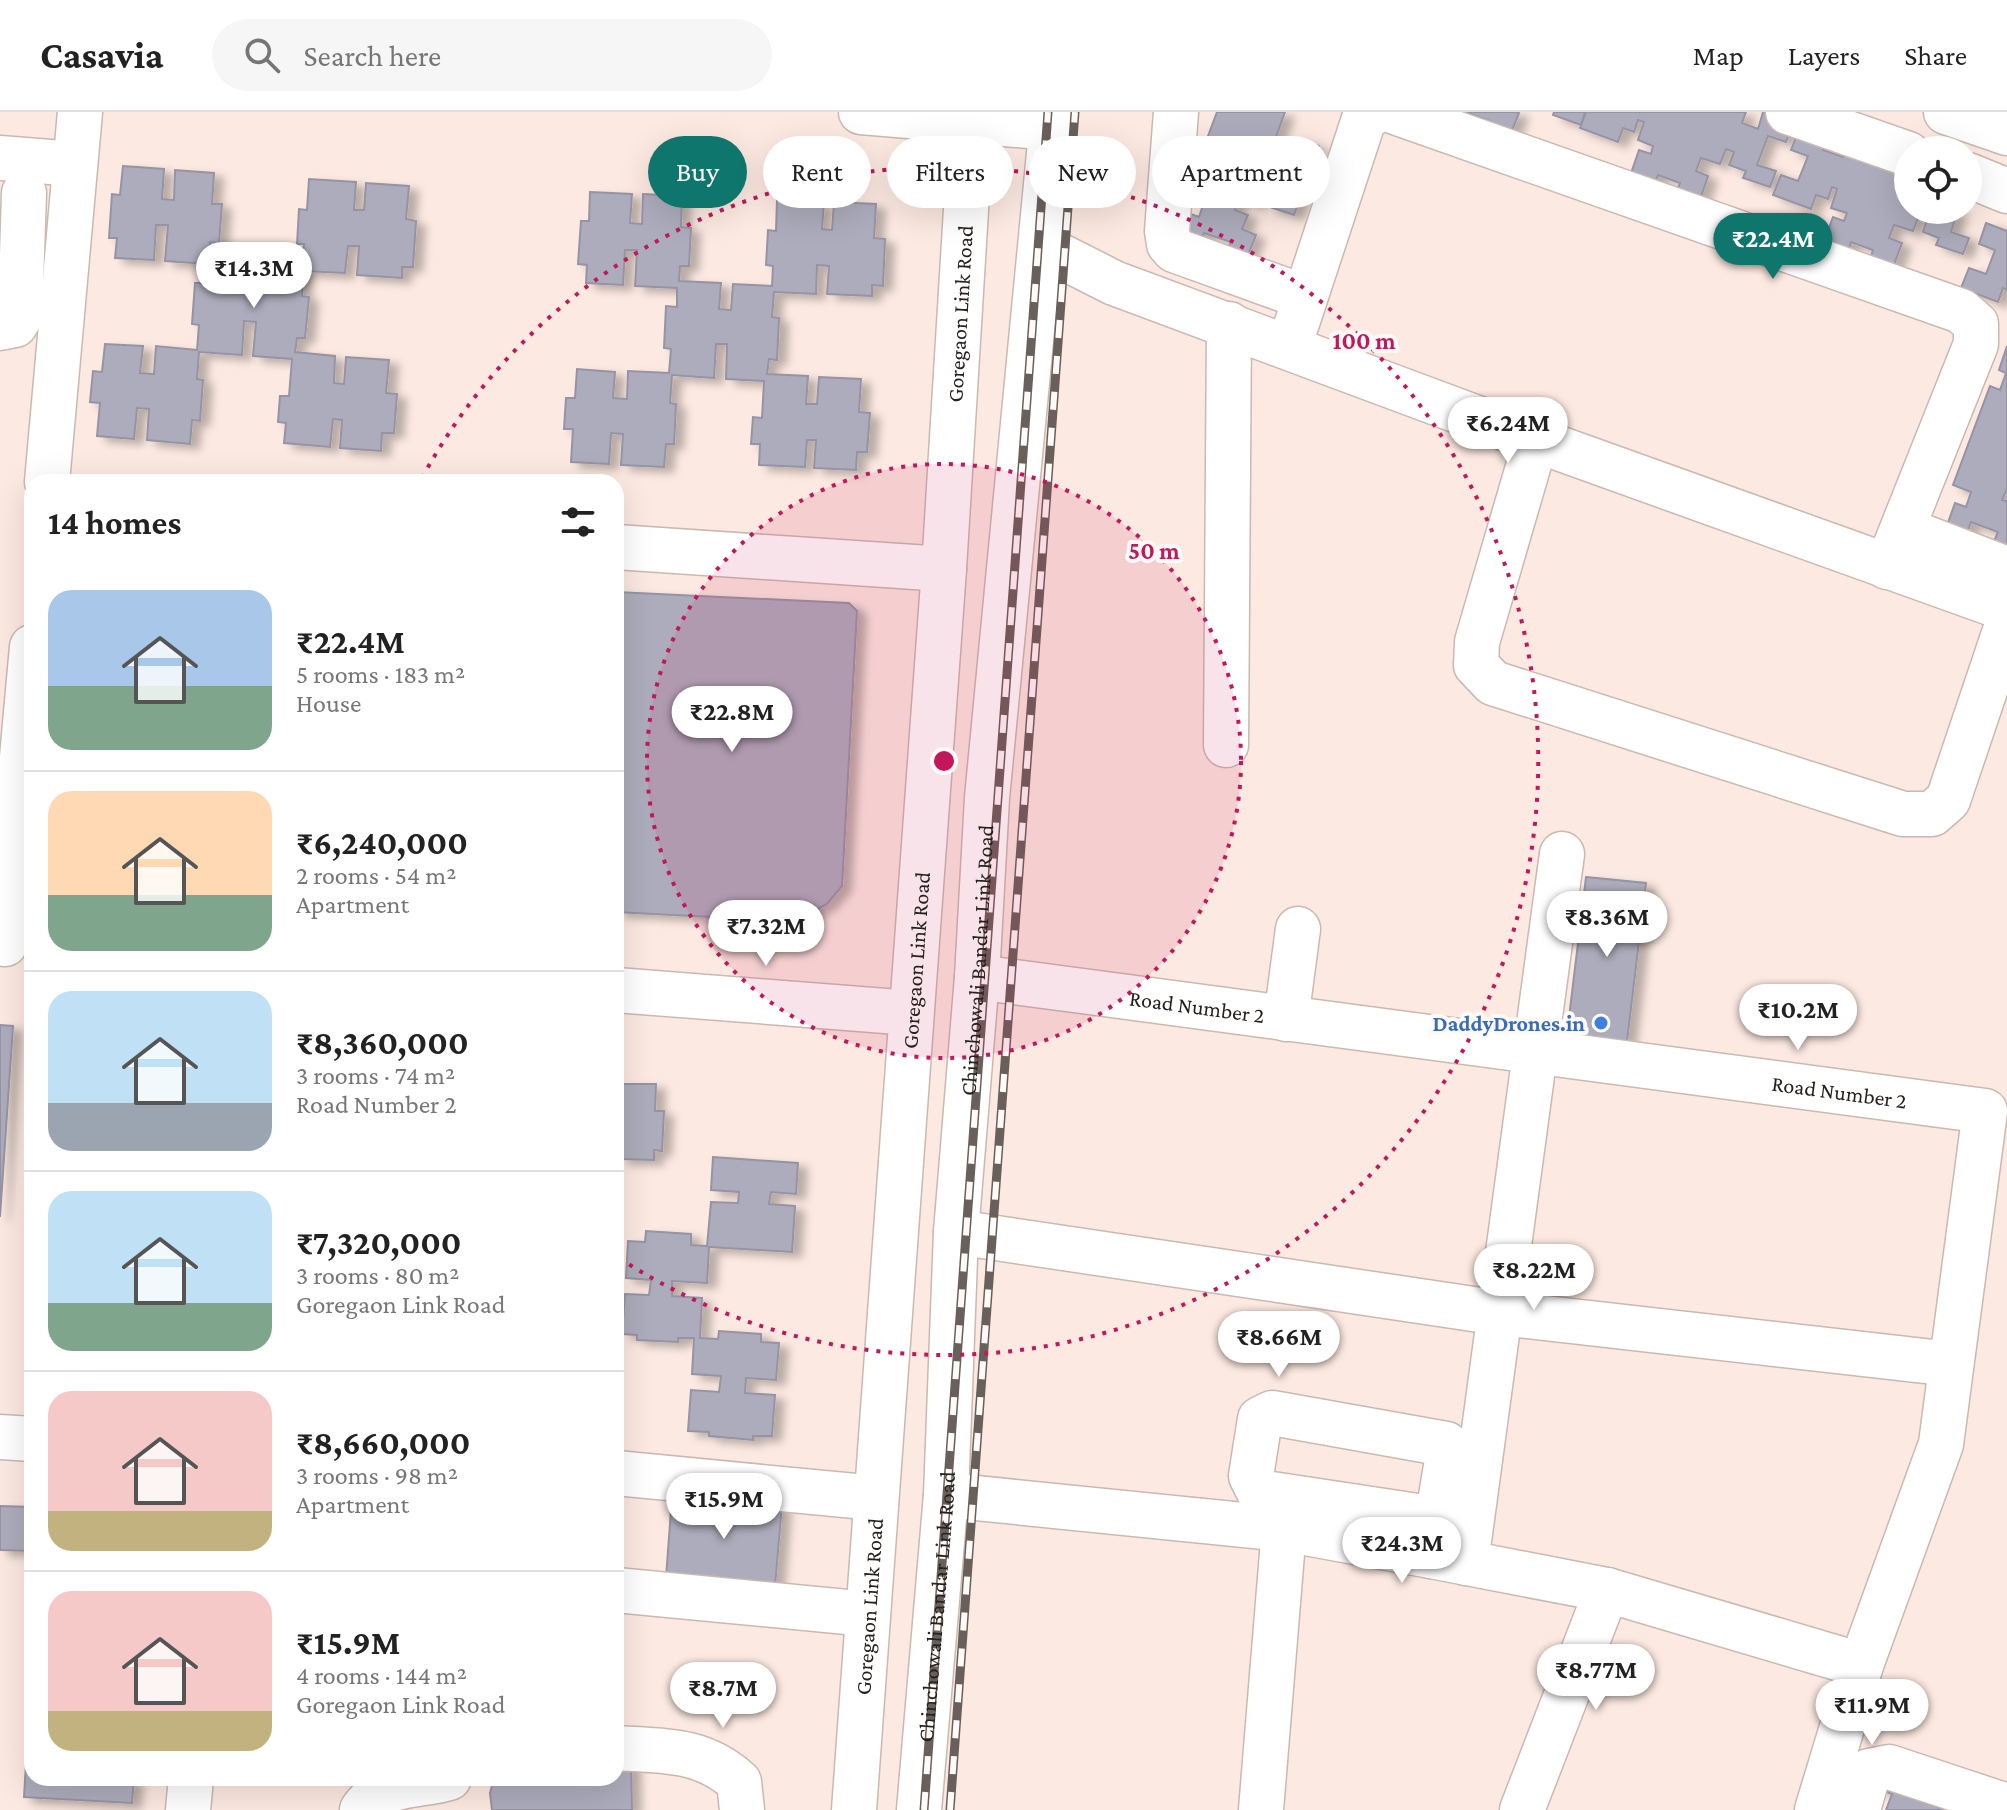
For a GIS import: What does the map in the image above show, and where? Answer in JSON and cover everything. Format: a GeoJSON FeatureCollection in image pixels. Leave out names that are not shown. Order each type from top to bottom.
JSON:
{"type":"FeatureCollection","features":[{"type":"Feature","properties":{"kind":"street"},"geometry":{"type":"LineString","coordinates":[[48,474],[80,112]]}},
{"type":"Feature","properties":{"kind":"street"},"geometry":{"type":"LineString","coordinates":[[861,112],[1053,120]]}},
{"type":"Feature","properties":{"kind":"street"},"geometry":{"type":"LineString","coordinates":[[1176,112],[1167,231],[1169,244],[1174,250],[1304,297]]}},
{"type":"Feature","properties":{"kind":"street"},"geometry":{"type":"LineString","coordinates":[[1288,347],[1364,119],[1375,112]]}},
{"type":"Feature","properties":{"kind":"street"},"geometry":{"type":"LineString","coordinates":[[1395,112],[1961,311],[1976,324],[1976,344],[1895,548]]}},
{"type":"Feature","properties":{"kind":"street"},"geometry":{"type":"LineString","coordinates":[[1788,112],[1894,149]]}},
{"type":"Feature","properties":{"kind":"street"},"geometry":{"type":"LineString","coordinates":[[1946,112],[2007,133]]}},
{"type":"Feature","properties":{"kind":"street","name":"Goregaon Link Road"},"geometry":{"type":"LineString","coordinates":[[854,1810],[944,569],[972,116]]}},
{"type":"Feature","properties":{"kind":"street","name":"Chinchowali Bandar Link Road"},"geometry":{"type":"LineString","coordinates":[[919,1810],[946,1495],[956,1232],[977,977],[987,798],[1053,120]]}},
{"type":"Feature","properties":{"kind":"street"},"geometry":{"type":"LineString","coordinates":[[0,328],[15,325],[20,317],[8,181],[74,180]]}},
{"type":"Feature","properties":{"kind":"street"},"geometry":{"type":"LineString","coordinates":[[1982,181],[2007,191]]}},
{"type":"Feature","properties":{"kind":"street"},"geometry":{"type":"LineString","coordinates":[[1041,246],[1114,283],[1536,440],[1895,548],[2007,569]]}},
{"type":"Feature","properties":{"kind":"street"},"geometry":{"type":"LineString","coordinates":[[1226,745],[1229,324]]}},
{"type":"Feature","properties":{"kind":"street"},"geometry":{"type":"LineString","coordinates":[[1536,440],[1477,642],[1476,665],[1493,683],[1903,814],[1932,814],[1948,800],[2007,625]]}},
{"type":"Feature","properties":{"kind":"street"},"geometry":{"type":"LineString","coordinates":[[624,548],[944,569]]}},
{"type":"Feature","properties":{"kind":"street"},"geometry":{"type":"LineString","coordinates":[[1895,548],[2007,609]]}},
{"type":"Feature","properties":{"kind":"street"},"geometry":{"type":"LineString","coordinates":[[12,944],[24,766]]}},
{"type":"Feature","properties":{"kind":"street"},"geometry":{"type":"LineString","coordinates":[[1444,1546],[1500,1313],[1562,854]]}},
{"type":"Feature","properties":{"kind":"street"},"geometry":{"type":"LineString","coordinates":[[1286,1019],[1298,929]]}},
{"type":"Feature","properties":{"kind":"street","name":"Road Number 2"},"geometry":{"type":"LineString","coordinates":[[977,977],[1985,1111],[1941,1444],[1861,1665],[1817,1810]]}},
{"type":"Feature","properties":{"kind":"street"},"geometry":{"type":"LineString","coordinates":[[624,991],[911,1013]]}},
{"type":"Feature","properties":{"kind":"street"},"geometry":{"type":"LineString","coordinates":[[956,1232],[1500,1313],[1951,1364]]}},
{"type":"Feature","properties":{"kind":"street"},"geometry":{"type":"LineString","coordinates":[[0,1437],[24,1438]]}},
{"type":"Feature","properties":{"kind":"street"},"geometry":{"type":"LineString","coordinates":[[624,1474],[876,1498]]}},
{"type":"Feature","properties":{"kind":"street"},"geometry":{"type":"LineString","coordinates":[[946,1495],[1444,1546],[1607,1590],[1861,1665]]}},
{"type":"Feature","properties":{"kind":"street"},"geometry":{"type":"LineString","coordinates":[[1261,1810],[1284,1529]]}},
{"type":"Feature","properties":{"kind":"street"},"geometry":{"type":"LineString","coordinates":[[1522,1810],[1607,1590]]}},
{"type":"Feature","properties":{"kind":"street"},"geometry":{"type":"LineString","coordinates":[[624,1591],[868,1614]]}},
{"type":"Feature","properties":{"kind":"street"},"geometry":{"type":"LineString","coordinates":[[624,1749],[698,1756],[722,1767],[739,1782],[742,1810]]}},
{"type":"Feature","properties":{"kind":"street"},"geometry":{"type":"LineString","coordinates":[[1858,1810],[1869,1771],[1889,1767],[2007,1806]]}},
{"type":"Feature","properties":{"kind":"street"},"geometry":{"type":"LineString","coordinates":[[188,1810],[190,1786]]}},
{"type":"Feature","properties":{"kind":"street"},"geometry":{"type":"LineString","coordinates":[[362,1810],[371,1797],[413,1786]]}},
{"type":"Feature","properties":{"kind":"building"},"geometry":{"type":"Polygon","coordinates":[[[1217,112],[1285,112],[1276,136],[1208,136],[1217,112]]]}},
{"type":"Feature","properties":{"kind":"building"},"geometry":{"type":"Polygon","coordinates":[[[1440,112],[1519,113],[1507,143],[1485,135],[1490,121],[1468,113],[1462,128],[1440,112]]]}},
{"type":"Feature","properties":{"kind":"building"},"geometry":{"type":"Polygon","coordinates":[[[1554,112],[1585,112],[1581,125],[1553,115],[1554,112]]]}},
{"type":"Feature","properties":{"kind":"building"},"geometry":{"type":"Polygon","coordinates":[[[1586,112],[1746,112],[1742,123],[1758,129],[1763,112],[1793,123],[1786,142],[1768,136],[1757,165],[1776,171],[1770,187],[1743,178],[1746,171],[1729,165],[1734,152],[1726,149],[1720,164],[1701,158],[1696,171],[1708,176],[1698,206],[1674,198],[1680,183],[1658,175],[1652,191],[1628,182],[1639,150],[1651,154],[1653,146],[1638,140],[1644,122],[1638,120],[1634,132],[1623,128],[1618,142],[1580,128],[1586,112]]]}},
{"type":"Feature","properties":{"kind":"building"},"geometry":{"type":"Polygon","coordinates":[[[1799,130],[1827,140],[1823,150],[1843,157],[1847,145],[1894,162],[1894,224],[1916,224],[1913,231],[1894,225],[1889,238],[1902,243],[1891,273],[1868,265],[1873,250],[1851,242],[1846,258],[1821,249],[1833,217],[1844,221],[1847,213],[1831,208],[1837,189],[1832,187],[1828,199],[1816,195],[1811,209],[1773,195],[1781,175],[1798,181],[1808,156],[1791,150],[1799,130]]]}},
{"type":"Feature","properties":{"kind":"building"},"geometry":{"type":"Polygon","coordinates":[[[123,166],[164,169],[162,199],[174,200],[175,170],[214,173],[212,204],[222,204],[219,243],[210,242],[209,258],[250,261],[249,286],[261,287],[263,261],[302,265],[304,244],[297,244],[299,209],[307,210],[309,179],[356,182],[354,210],[364,210],[366,183],[409,186],[406,219],[416,221],[413,267],[402,267],[402,278],[357,275],[359,246],[348,246],[345,273],[304,271],[302,296],[309,297],[305,338],[297,338],[295,352],[335,356],[334,383],[344,384],[346,357],[389,360],[386,393],[397,394],[394,433],[382,433],[381,451],[340,448],[342,420],[333,419],[330,447],[284,443],[286,423],[278,422],[280,396],[289,396],[292,359],[253,356],[256,322],[244,321],[242,355],[199,352],[197,379],[203,380],[200,421],[192,420],[190,444],[147,440],[149,409],[137,408],[134,439],[97,436],[100,403],[90,402],[93,371],[102,372],[105,344],[143,346],[140,373],[154,374],[156,346],[197,350],[199,325],[192,324],[195,283],[206,283],[208,264],[165,261],[168,225],[156,225],[154,260],[115,258],[117,238],[109,238],[112,194],[120,195],[123,166]]]}},
{"type":"Feature","properties":{"kind":"building"},"geometry":{"type":"Polygon","coordinates":[[[590,192],[632,194],[630,223],[642,224],[643,194],[648,194],[648,208],[682,208],[681,227],[691,228],[689,266],[680,266],[679,281],[721,283],[719,309],[731,310],[733,284],[772,286],[773,266],[766,265],[768,230],[776,231],[777,208],[824,208],[822,229],[832,230],[834,208],[871,208],[871,204],[876,204],[874,238],[885,239],[883,286],[872,285],[872,296],[827,294],[829,266],[817,265],[816,294],[774,292],[772,317],[779,318],[777,360],[769,359],[767,374],[808,376],[806,404],[817,404],[819,377],[861,379],[859,412],[870,413],[867,452],[857,452],[856,470],[814,468],[816,440],[807,440],[805,467],[759,465],[760,444],[751,444],[753,417],[762,418],[764,381],[726,379],[727,344],[716,344],[714,378],[672,375],[670,403],[676,404],[674,444],[666,444],[664,467],[621,465],[623,434],[611,433],[609,464],[571,462],[573,429],[564,429],[566,398],[575,398],[577,369],[615,372],[613,398],[627,399],[628,371],[669,373],[671,349],[664,348],[666,306],[677,307],[677,288],[635,286],[637,250],[625,250],[623,285],[586,283],[587,265],[578,264],[581,221],[589,221],[590,192]]]}},
{"type":"Feature","properties":{"kind":"building"},"geometry":{"type":"Polygon","coordinates":[[[1202,208],[1236,208],[1248,215],[1242,229],[1256,235],[1244,265],[1224,258],[1231,242],[1204,233],[1198,248],[1178,241],[1188,213],[1199,217],[1202,208]]]}},
{"type":"Feature","properties":{"kind":"building"},"geometry":{"type":"Polygon","coordinates":[[[1273,208],[1297,208],[1294,215],[1273,208]]]}},
{"type":"Feature","properties":{"kind":"building"},"geometry":{"type":"Polygon","coordinates":[[[1986,223],[2007,231],[2007,290],[2003,288],[1998,302],[1961,288],[1969,268],[1986,274],[1995,250],[1979,244],[1986,223]]]}},
{"type":"Feature","properties":{"kind":"building"},"geometry":{"type":"Polygon","coordinates":[[[1925,224],[1954,224],[1951,232],[1969,238],[1963,254],[1936,245],[1939,238],[1923,232],[1925,224]]]}},
{"type":"Feature","properties":{"kind":"building"},"geometry":{"type":"Polygon","coordinates":[[[2007,346],[2007,489],[2002,500],[2007,501],[2007,554],[1991,548],[1998,532],[1971,522],[1965,538],[1945,531],[1955,503],[1966,507],[1971,492],[1953,485],[1990,386],[2000,390],[2006,373],[1999,370],[2007,346]]]}},
{"type":"Feature","properties":{"kind":"building"},"geometry":{"type":"Polygon","coordinates":[[[624,592],[849,603],[857,611],[842,886],[827,904],[807,915],[786,921],[624,912],[624,592]]]}},
{"type":"Feature","properties":{"kind":"building"},"geometry":{"type":"Polygon","coordinates":[[[1586,877],[1646,883],[1627,1041],[1567,1034],[1586,877]]]}},
{"type":"Feature","properties":{"kind":"building"},"geometry":{"type":"Polygon","coordinates":[[[0,1025],[13,1026],[0,1217],[0,1025]]]}},
{"type":"Feature","properties":{"kind":"building"},"geometry":{"type":"Polygon","coordinates":[[[624,1084],[656,1084],[655,1111],[664,1111],[662,1151],[654,1150],[654,1160],[624,1159],[624,1084]]]}},
{"type":"Feature","properties":{"kind":"building"},"geometry":{"type":"Polygon","coordinates":[[[713,1157],[798,1163],[796,1194],[771,1192],[769,1204],[795,1206],[792,1252],[709,1247],[707,1283],[672,1281],[672,1296],[702,1298],[700,1338],[718,1339],[719,1331],[761,1334],[761,1342],[779,1343],[776,1380],[746,1378],[745,1393],[775,1395],[772,1436],[753,1436],[753,1440],[688,1431],[691,1390],[719,1392],[721,1376],[692,1374],[694,1338],[678,1338],[678,1342],[637,1340],[637,1335],[624,1334],[625,1294],[649,1295],[651,1280],[626,1278],[628,1241],[645,1242],[646,1231],[691,1234],[691,1245],[707,1246],[711,1202],[738,1203],[739,1192],[711,1190],[713,1157]]]}},
{"type":"Feature","properties":{"kind":"building"},"geometry":{"type":"Polygon","coordinates":[[[672,1496],[782,1505],[775,1586],[666,1578],[672,1496]]]}},
{"type":"Feature","properties":{"kind":"building"},"geometry":{"type":"Polygon","coordinates":[[[0,1506],[24,1507],[24,1551],[0,1550],[0,1506]]]}},
{"type":"Feature","properties":{"kind":"building"},"geometry":{"type":"Polygon","coordinates":[[[624,1761],[631,1761],[632,1810],[492,1810],[492,1786],[624,1786],[624,1761]]]}},
{"type":"Feature","properties":{"kind":"building"},"geometry":{"type":"Polygon","coordinates":[[[1882,1774],[1941,1794],[1937,1807],[1947,1810],[1886,1810],[1892,1794],[1877,1789],[1882,1774]]]}},
{"type":"Feature","properties":{"kind":"building"},"geometry":{"type":"Polygon","coordinates":[[[25,1786],[133,1786],[132,1803],[24,1797],[25,1786]]]}},
{"type":"Feature","properties":{"kind":"railway"},"geometry":{"type":"LineString","coordinates":[[924,1810],[1048,112]]}},
{"type":"Feature","properties":{"kind":"railway"},"geometry":{"type":"LineString","coordinates":[[950,1810],[1075,112]]}},
{"type":"Feature","properties":{"kind":"place","name":"DaddyDrones.in"},"geometry":{"type":"Point","coordinates":[1601,1023]}}]}
